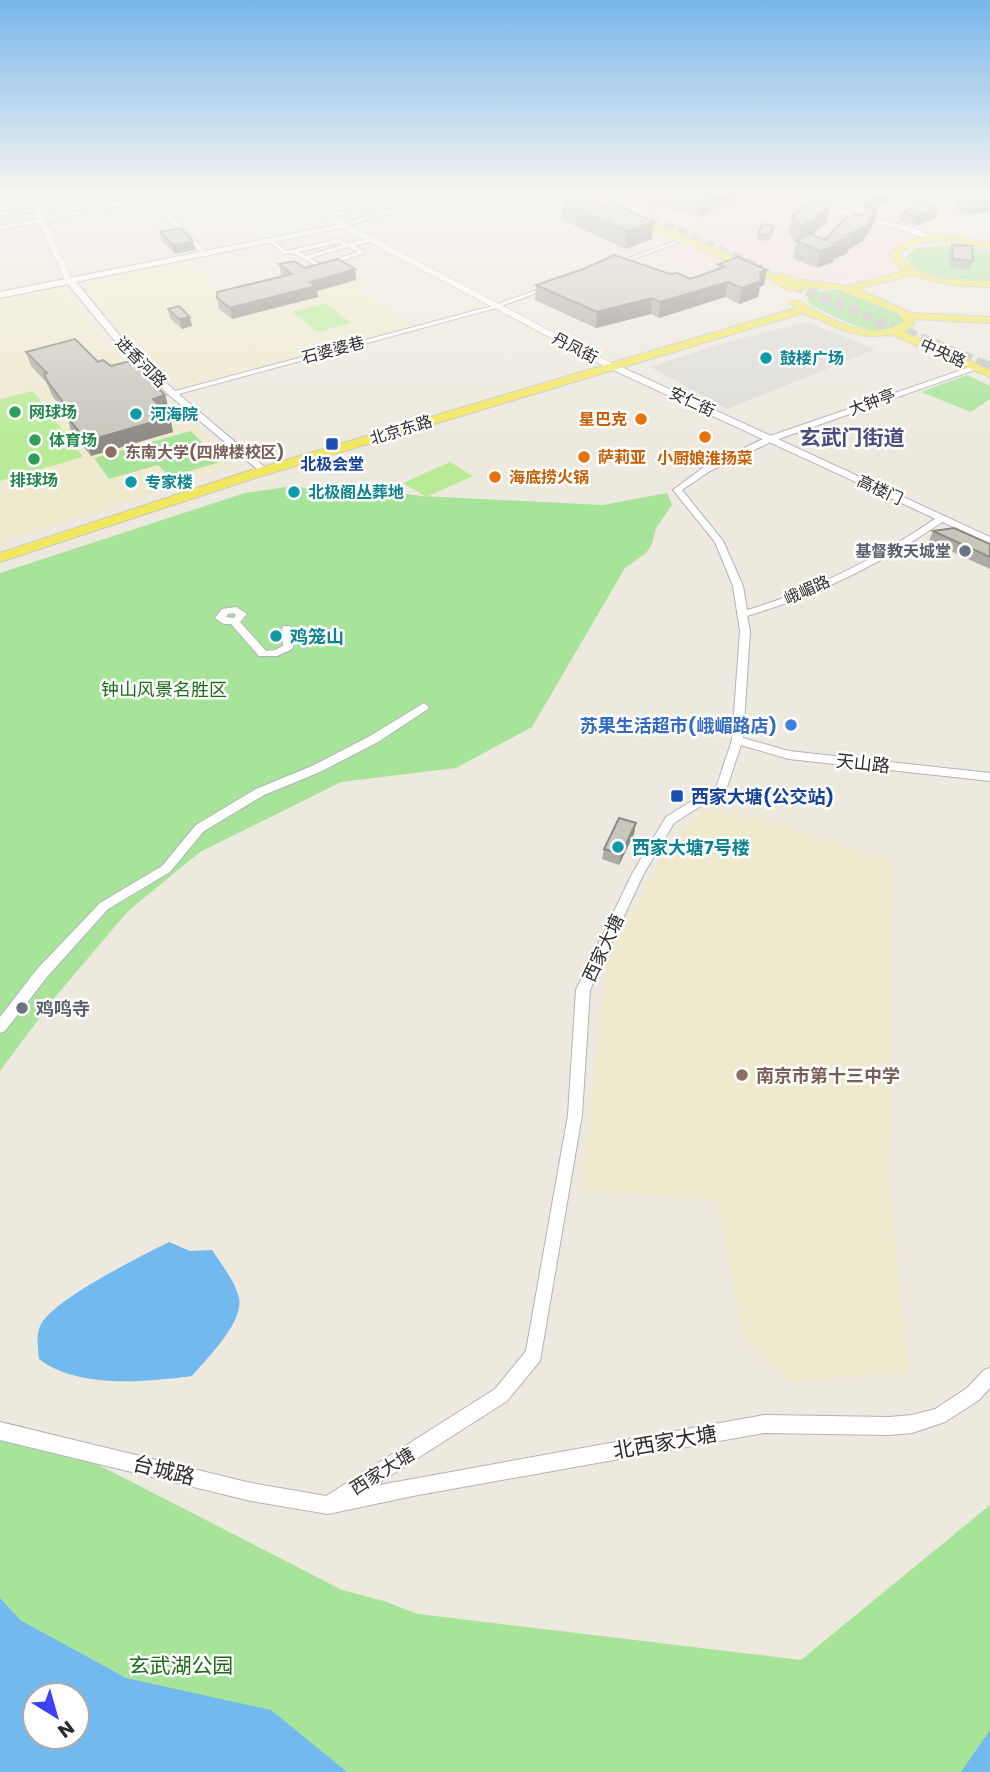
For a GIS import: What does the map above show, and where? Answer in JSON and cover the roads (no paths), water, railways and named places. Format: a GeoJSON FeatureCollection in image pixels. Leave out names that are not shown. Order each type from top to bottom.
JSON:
{"type":"FeatureCollection","features":[{"type":"Feature","properties":{"kind":"main road","name":"进香河路"},"geometry":{"type":"LineString","coordinates":[[67,274],[71,282]]}},
{"type":"Feature","properties":{"kind":"main road","name":"丹凤街"},"geometry":{"type":"LineString","coordinates":[[431,274],[614,367]]}},
{"type":"Feature","properties":{"kind":"main road"},"geometry":{"type":"LineString","coordinates":[[767,274],[793,289],[813,285]]}},
{"type":"Feature","properties":{"kind":"main road"},"geometry":{"type":"LineString","coordinates":[[777,274],[795,282],[849,289],[862,294],[904,325]]}},
{"type":"Feature","properties":{"kind":"main road"},"geometry":{"type":"LineString","coordinates":[[849,289],[909,274]]}},
{"type":"Feature","properties":{"kind":"main road"},"geometry":{"type":"LineString","coordinates":[[862,294],[910,274]]}},
{"type":"Feature","properties":{"kind":"main road"},"geometry":{"type":"LineString","coordinates":[[915,274],[952,282],[990,284]]}},
{"type":"Feature","properties":{"kind":"main road"},"geometry":{"type":"LineString","coordinates":[[793,289],[791,296],[795,303],[859,332],[880,334],[904,325],[990,323]]}},
{"type":"Feature","properties":{"kind":"main road","name":"北京东路"},"geometry":{"type":"LineString","coordinates":[[0,558],[264,471],[805,309]]}},
{"type":"Feature","properties":{"kind":"main road","name":"中央路"},"geometry":{"type":"LineString","coordinates":[[904,325],[990,366]]}},
{"type":"Feature","properties":{"kind":"main road","name":"中央路"},"geometry":{"type":"LineString","coordinates":[[904,325],[990,374]]}},
{"type":"Feature","properties":{"kind":"street"},"geometry":{"type":"LineString","coordinates":[[0,295],[113,274]]}},
{"type":"Feature","properties":{"kind":"street","name":"进香河路"},"geometry":{"type":"LineString","coordinates":[[71,282],[126,349],[172,393],[264,471]]}},
{"type":"Feature","properties":{"kind":"street","name":"石婆婆巷"},"geometry":{"type":"LineString","coordinates":[[172,393],[494,307],[558,285]]}},
{"type":"Feature","properties":{"kind":"street","name":"安仁街"},"geometry":{"type":"LineString","coordinates":[[614,367],[770,439]]}},
{"type":"Feature","properties":{"kind":"street","name":"大钟亭"},"geometry":{"type":"LineString","coordinates":[[770,439],[976,368]]}},
{"type":"Feature","properties":{"kind":"street","name":"高楼门"},"geometry":{"type":"LineString","coordinates":[[770,439],[990,541]]}},
{"type":"Feature","properties":{"kind":"street","name":"西家大塘"},"geometry":{"type":"LineString","coordinates":[[328,1505],[501,1395],[534,1355],[575,1115],[583,990],[638,874],[670,820],[722,787],[737,740],[745,631],[738,586],[719,541],[677,490],[707,469],[770,439]]}},
{"type":"Feature","properties":{"kind":"street","name":"峨嵋路"},"geometry":{"type":"LineString","coordinates":[[743,614],[764,608],[858,567],[942,518]]}},
{"type":"Feature","properties":{"kind":"street"},"geometry":{"type":"LineString","coordinates":[[234,622],[264,654],[270,655],[288,647],[287,628]]}},
{"type":"Feature","properties":{"kind":"street"},"geometry":{"type":"LineString","coordinates":[[0,1027],[41,973],[104,906],[166,869],[200,828],[260,793],[316,769],[374,739],[424,707]]}},
{"type":"Feature","properties":{"kind":"street","name":"天山路"},"geometry":{"type":"LineString","coordinates":[[737,740],[789,755],[990,777]]}},
{"type":"Feature","properties":{"kind":"street","name":"北西家大塘"},"geometry":{"type":"LineString","coordinates":[[328,1505],[413,1487],[764,1424],[912,1424],[939,1416],[973,1394],[990,1376]]}},
{"type":"Feature","properties":{"kind":"street","name":"台城路"},"geometry":{"type":"LineString","coordinates":[[0,1431],[251,1492],[328,1505]]}},
{"type":"Feature","properties":{"kind":"water"},"geometry":{"type":"Polygon","coordinates":[[[169,1242],[190,1251],[212,1250],[231,1279],[239,1298],[236,1318],[230,1328],[192,1376],[133,1381],[92,1379],[55,1369],[39,1359],[39,1330],[52,1311],[102,1278],[169,1242]]]}},
{"type":"Feature","properties":{"kind":"water"},"geometry":{"type":"Polygon","coordinates":[[[0,1598],[20,1620],[126,1678],[271,1710],[347,1772],[0,1772],[0,1598]]]}},
{"type":"Feature","properties":{"kind":"water"},"geometry":{"type":"Polygon","coordinates":[[[990,1730],[990,1772],[961,1772],[990,1730]]]}},
{"type":"Feature","properties":{"kind":"tunnel"},"geometry":{"type":"LineString","coordinates":[[780,279],[916,338]]}},
{"type":"Feature","properties":{"kind":"tunnel"},"geometry":{"type":"LineString","coordinates":[[907,332],[987,366]]}},
{"type":"Feature","properties":{"kind":"tunnel"},"geometry":{"type":"LineString","coordinates":[[982,365],[990,368]]}},
{"type":"Feature","properties":{"kind":"place","name":"鼓楼广场"},"geometry":{"type":"Point","coordinates":[766,358]}},
{"type":"Feature","properties":{"kind":"place","name":"网球场"},"geometry":{"type":"Point","coordinates":[15,412]}},
{"type":"Feature","properties":{"kind":"place","name":"河海院"},"geometry":{"type":"Point","coordinates":[136,414]}},
{"type":"Feature","properties":{"kind":"place","name":"星巴克"},"geometry":{"type":"Point","coordinates":[641,419]}},
{"type":"Feature","properties":{"kind":"place","name":"小厨娘淮扬菜"},"geometry":{"type":"Point","coordinates":[705,437]}},
{"type":"Feature","properties":{"kind":"place","name":"体育场"},"geometry":{"type":"Point","coordinates":[35,440]}},
{"type":"Feature","properties":{"kind":"place","name":"北极会堂"},"geometry":{"type":"Point","coordinates":[332,444]}},
{"type":"Feature","properties":{"kind":"place","name":"东南大学(四牌楼校区)"},"geometry":{"type":"Point","coordinates":[111,452]}},
{"type":"Feature","properties":{"kind":"place","name":"萨莉亚"},"geometry":{"type":"Point","coordinates":[584,457]}},
{"type":"Feature","properties":{"kind":"place","name":"排球场"},"geometry":{"type":"Point","coordinates":[34,459]}},
{"type":"Feature","properties":{"kind":"place","name":"海底捞火锅"},"geometry":{"type":"Point","coordinates":[495,477]}},
{"type":"Feature","properties":{"kind":"place","name":"专家楼"},"geometry":{"type":"Point","coordinates":[131,482]}},
{"type":"Feature","properties":{"kind":"place","name":"北极阁丛葬地"},"geometry":{"type":"Point","coordinates":[294,492]}},
{"type":"Feature","properties":{"kind":"place","name":"基督教天城堂"},"geometry":{"type":"Point","coordinates":[965,551]}},
{"type":"Feature","properties":{"kind":"place","name":"鸡笼山"},"geometry":{"type":"Point","coordinates":[276,636]}},
{"type":"Feature","properties":{"kind":"place","name":"苏果生活超市(峨嵋路店)"},"geometry":{"type":"Point","coordinates":[791,725]}},
{"type":"Feature","properties":{"kind":"place","name":"西家大塘(公交站)"},"geometry":{"type":"Point","coordinates":[677,796]}},
{"type":"Feature","properties":{"kind":"place","name":"西家大塘7号楼"},"geometry":{"type":"Point","coordinates":[618,847]}},
{"type":"Feature","properties":{"kind":"place","name":"鸡鸣寺"},"geometry":{"type":"Point","coordinates":[22,1008]}},
{"type":"Feature","properties":{"kind":"place","name":"南京市第十三中学"},"geometry":{"type":"Point","coordinates":[742,1075]}},
{"type":"Feature","properties":{"kind":"district","name":"玄武门街道"},"geometry":{"type":"Point","coordinates":[852,437]}},
{"type":"Feature","properties":{"kind":"park label","name":"钟山风景名胜区"},"geometry":{"type":"Point","coordinates":[164,689]}},
{"type":"Feature","properties":{"kind":"park label","name":"玄武湖公园"},"geometry":{"type":"Point","coordinates":[181,1665]}}]}
